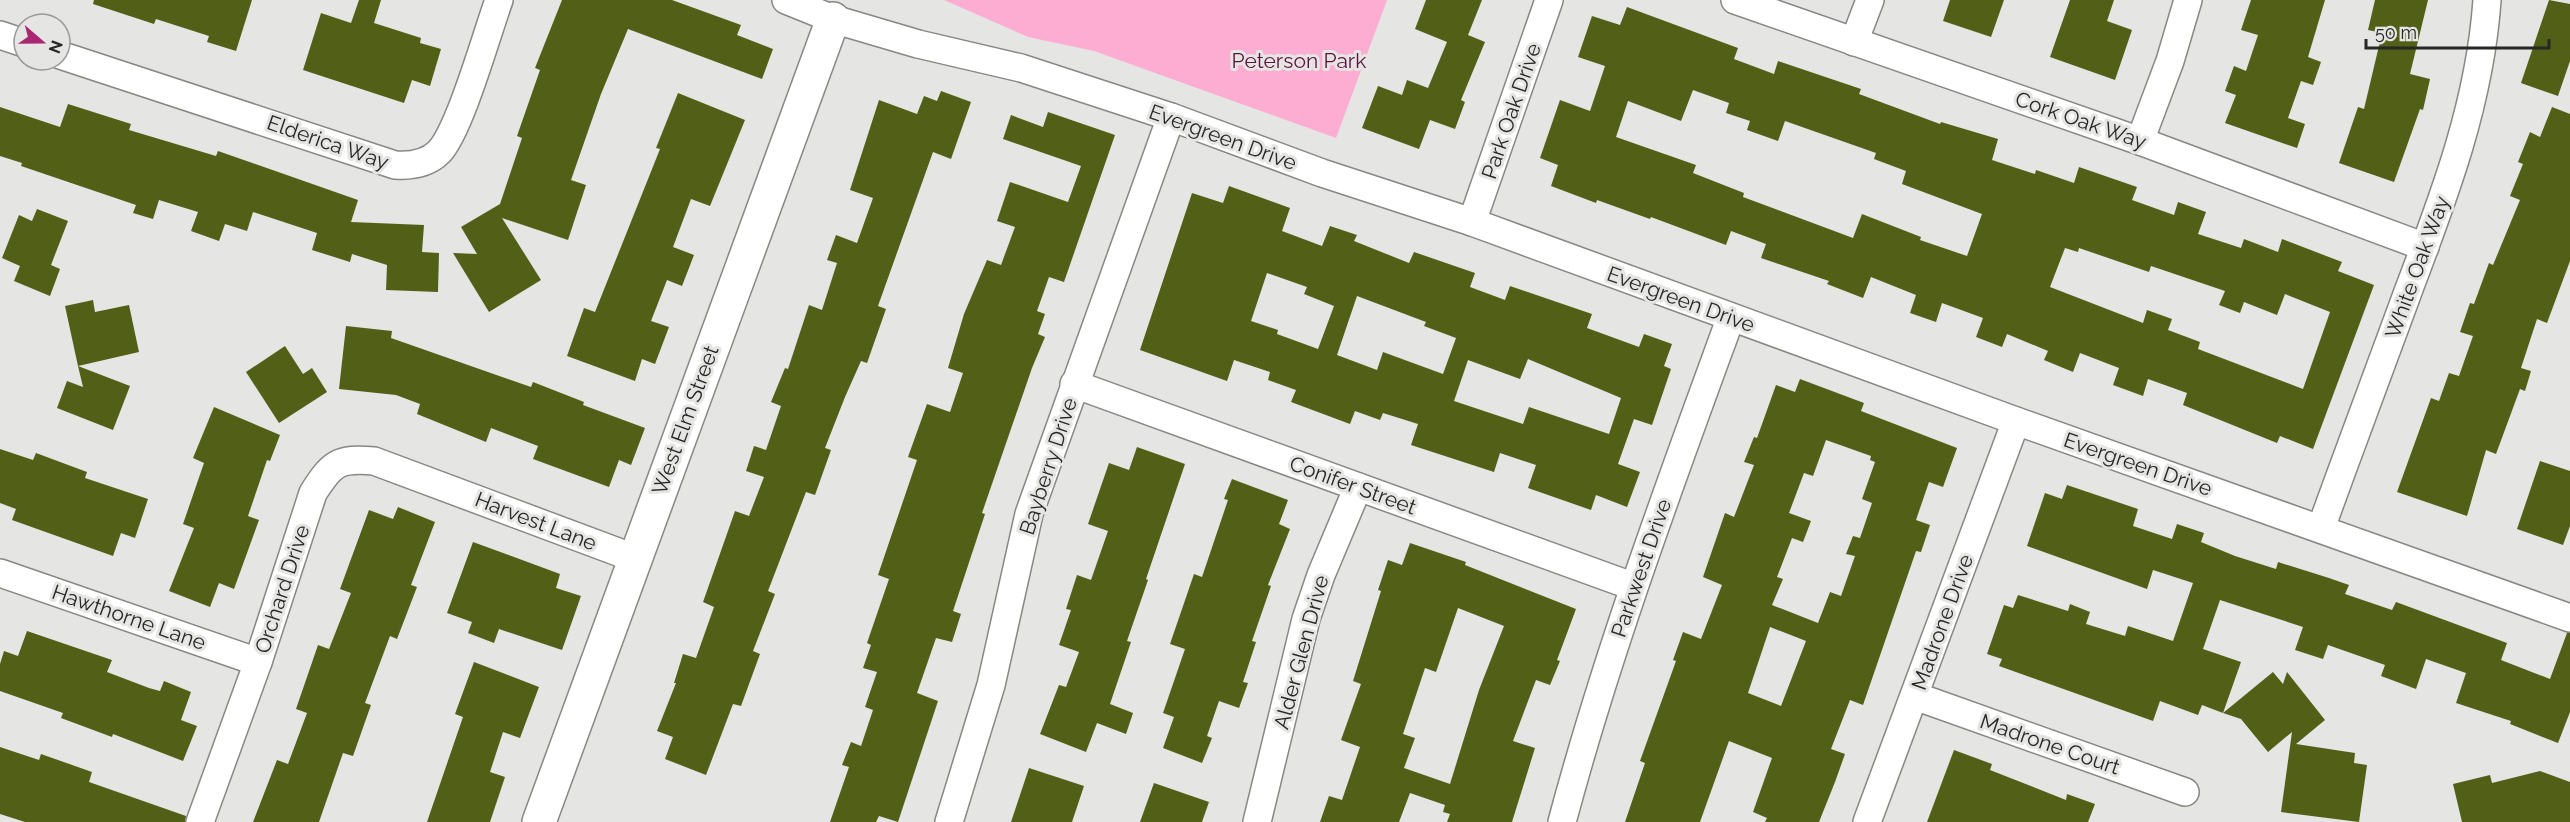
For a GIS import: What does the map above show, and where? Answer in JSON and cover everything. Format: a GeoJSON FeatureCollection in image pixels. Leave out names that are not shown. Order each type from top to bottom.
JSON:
{"type":"FeatureCollection","features":[{"type":"Feature","properties":{"kind":"street","name":"Elderica Way"},"geometry":{"type":"LineString","coordinates":[[72,59],[395,165],[408,166],[420,163],[438,152],[453,129],[499,0]]}},
{"type":"Feature","properties":{"kind":"street","name":"Evergreen Drive"},"geometry":{"type":"LineString","coordinates":[[786,0],[833,19],[918,44],[1021,68],[1171,117],[1322,172],[1472,222],[2016,421],[2570,618]]}},
{"type":"Feature","properties":{"kind":"street","name":"Park Oak Drive"},"geometry":{"type":"LineString","coordinates":[[1472,222],[1550,0]]}},
{"type":"Feature","properties":{"kind":"street","name":"Cork Oak Way"},"geometry":{"type":"LineString","coordinates":[[1735,0],[2140,141],[2425,247]]}},
{"type":"Feature","properties":{"kind":"street"},"geometry":{"type":"LineString","coordinates":[[1854,42],[1870,0]]}},
{"type":"Feature","properties":{"kind":"street"},"geometry":{"type":"LineString","coordinates":[[2140,141],[2170,61],[2188,0]]}},
{"type":"Feature","properties":{"kind":"street","name":"White Oak Way"},"geometry":{"type":"LineString","coordinates":[[2321,528],[2425,247],[2468,121],[2484,40],[2487,0]]}},
{"type":"Feature","properties":{"kind":"street","name":"West Elm Street"},"geometry":{"type":"LineString","coordinates":[[539,822],[833,19]]}},
{"type":"Feature","properties":{"kind":"street","name":"Bayberry Drive"},"geometry":{"type":"LineString","coordinates":[[949,822],[991,685],[1029,514],[1171,117]]}},
{"type":"Feature","properties":{"kind":"street","name":"Parkwest Drive"},"geometry":{"type":"LineString","coordinates":[[1562,822],[1584,740],[1632,586],[1731,317]]}},
{"type":"Feature","properties":{"kind":"street","name":"Conifer Street"},"geometry":{"type":"LineString","coordinates":[[1074,384],[1632,586]]}},
{"type":"Feature","properties":{"kind":"street","name":"Madrone Drive"},"geometry":{"type":"LineString","coordinates":[[1867,822],[2016,421]]}},
{"type":"Feature","properties":{"kind":"street","name":"Orchard Drive"},"geometry":{"type":"LineString","coordinates":[[200,822],[258,662],[314,493],[328,470],[348,459],[374,461],[439,485]]}},
{"type":"Feature","properties":{"kind":"street","name":"Harvest Lane"},"geometry":{"type":"LineString","coordinates":[[439,485],[634,558]]}},
{"type":"Feature","properties":{"kind":"street","name":"Alder Glen Drive"},"geometry":{"type":"LineString","coordinates":[[1257,822],[1306,619],[1320,575],[1358,487]]}},
{"type":"Feature","properties":{"kind":"street","name":"Hawthorne Lane"},"geometry":{"type":"LineString","coordinates":[[0,573],[258,662]]}},
{"type":"Feature","properties":{"kind":"street","name":"Madrone Court"},"geometry":{"type":"LineString","coordinates":[[1915,696],[2185,792]]}},
{"type":"Feature","properties":{"kind":"green space","name":"Peterson Park"},"geometry":{"type":"Polygon","coordinates":[[[944,0],[1387,0],[1336,138],[1094,51],[1028,37],[944,0]]]}},
{"type":"Feature","properties":{"kind":"building"},"geometry":{"type":"Polygon","coordinates":[[[94,0],[252,0],[236,51],[207,42],[209,36],[156,19],[154,24],[93,4],[94,0]]]}},
{"type":"Feature","properties":{"kind":"building"},"geometry":{"type":"Polygon","coordinates":[[[359,0],[381,0],[374,23],[421,38],[420,43],[441,49],[430,86],[412,80],[404,103],[303,70],[321,13],[351,23],[359,0]]]}},
{"type":"Feature","properties":{"kind":"building"},"geometry":{"type":"Polygon","coordinates":[[[562,0],[672,0],[741,25],[737,35],[773,49],[762,79],[628,29],[601,94],[571,180],[586,185],[568,240],[502,218],[541,280],[489,312],[453,253],[477,254],[461,227],[500,204],[522,138],[517,136],[540,70],[535,68],[562,0]]]}},
{"type":"Feature","properties":{"kind":"building"},"geometry":{"type":"Polygon","coordinates":[[[1426,0],[1482,0],[1468,35],[1485,42],[1461,100],[1465,102],[1455,129],[1430,120],[1419,149],[1362,128],[1378,86],[1402,95],[1407,80],[1428,88],[1447,42],[1415,29],[1426,0]]]}},
{"type":"Feature","properties":{"kind":"building"},"geometry":{"type":"Polygon","coordinates":[[[1950,0],[2004,0],[1991,37],[1943,21],[1950,0]]]}},
{"type":"Feature","properties":{"kind":"building"},"geometry":{"type":"Polygon","coordinates":[[[2070,0],[2114,0],[2107,21],[2132,30],[2115,80],[2050,57],[2070,0]]]}},
{"type":"Feature","properties":{"kind":"building"},"geometry":{"type":"Polygon","coordinates":[[[2251,0],[2325,0],[2308,57],[2321,62],[2313,85],[2301,81],[2288,118],[2305,124],[2297,148],[2225,123],[2236,95],[2225,91],[2234,66],[2246,71],[2258,35],[2241,30],[2251,0]]]}},
{"type":"Feature","properties":{"kind":"building"},"geometry":{"type":"Polygon","coordinates":[[[2375,0],[2428,0],[2410,74],[2430,79],[2423,110],[2420,109],[2394,182],[2339,163],[2358,107],[2364,109],[2382,33],[2368,30],[2375,0]]]}},
{"type":"Feature","properties":{"kind":"building"},"geometry":{"type":"Polygon","coordinates":[[[2549,0],[2570,4],[2570,61],[2558,96],[2521,83],[2549,0]]]}},
{"type":"Feature","properties":{"kind":"building"},"geometry":{"type":"Polygon","coordinates":[[[1627,7],[1738,48],[1734,59],[1774,74],[1778,61],[1861,89],[1859,94],[1940,124],[1941,122],[1998,139],[1992,160],[2035,174],[2036,170],[2074,183],[2079,167],[2137,187],[2132,200],[2174,215],[2178,202],[2206,212],[2198,234],[2241,248],[2244,239],[2278,252],[2282,239],[2342,262],[2338,271],[2374,285],[2313,449],[2280,436],[2277,443],[2183,405],[2187,393],[2148,379],[2143,396],[2113,385],[2119,368],[2080,353],[2073,372],[2044,360],[2048,351],[2007,334],[2002,347],[1976,337],[1983,318],[1942,303],[1936,322],[1910,313],[1916,295],[1871,277],[1863,298],[1827,284],[1829,281],[1761,258],[1766,244],[1731,231],[1726,245],[1651,217],[1650,219],[1597,200],[1596,203],[1551,186],[1558,165],[1540,158],[1560,100],[1590,111],[1605,66],[1578,57],[1592,16],[1620,25],[1627,7]],[[1693,90],[1681,121],[1628,101],[1616,137],[1696,165],[1693,173],[1744,193],[1743,197],[1853,238],[1862,214],[1921,237],[1920,240],[1967,256],[1982,214],[1902,184],[1906,171],[1874,159],[1876,153],[1785,121],[1778,141],[1747,130],[1750,121],[1726,113],[1729,103],[1693,90]],[[2065,248],[2050,287],[2143,323],[2147,310],[2172,319],[2168,330],[2200,342],[2198,349],[2303,389],[2330,312],[2285,294],[2277,315],[2244,302],[2240,313],[2219,305],[2225,291],[2151,266],[2149,272],[2079,248],[2078,252],[2065,248]]]}},
{"type":"Feature","properties":{"kind":"building"},"geometry":{"type":"Polygon","coordinates":[[[941,91],[971,102],[951,159],[933,152],[878,306],[886,309],[867,363],[861,361],[845,397],[825,448],[831,450],[815,495],[806,492],[768,591],[775,594],[753,651],[760,654],[741,706],[733,704],[706,775],[665,759],[673,737],[657,731],[676,683],[674,683],[683,654],[696,658],[714,607],[703,602],[735,511],[749,516],[764,477],[746,471],[754,446],[766,450],[781,406],[771,402],[785,368],[788,369],[809,305],[822,310],[837,263],[827,260],[836,235],[857,243],[873,198],[850,190],[879,100],[917,114],[924,96],[937,101],[941,91]]]}},
{"type":"Feature","properties":{"kind":"building"},"geometry":{"type":"Polygon","coordinates":[[[678,93],[745,120],[710,206],[691,199],[673,247],[694,255],[682,286],[667,280],[651,321],[669,327],[655,364],[642,359],[635,381],[567,356],[584,308],[595,312],[660,149],[656,148],[678,93]]]}},
{"type":"Feature","properties":{"kind":"building"},"geometry":{"type":"Polygon","coordinates":[[[68,104],[131,124],[129,130],[216,156],[218,151],[358,200],[351,222],[424,225],[422,252],[439,253],[438,292],[386,290],[387,265],[352,254],[350,262],[312,250],[317,233],[253,212],[247,231],[225,224],[219,241],[191,231],[198,212],[159,200],[153,219],[133,213],[136,205],[21,166],[22,163],[0,156],[0,107],[60,127],[68,104]]]}},
{"type":"Feature","properties":{"kind":"building"},"geometry":{"type":"Polygon","coordinates":[[[2552,107],[2570,114],[2570,261],[2547,323],[2537,319],[2521,368],[2531,371],[2525,391],[2520,389],[2496,454],[2486,450],[2467,516],[2397,492],[2431,398],[2439,401],[2449,373],[2459,376],[2473,336],[2460,332],[2470,303],[2474,304],[2489,263],[2493,265],[2520,200],[2510,196],[2523,164],[2518,162],[2530,132],[2540,137],[2552,107]]]}},
{"type":"Feature","properties":{"kind":"building"},"geometry":{"type":"Polygon","coordinates":[[[1048,112],[1115,135],[1064,282],[1049,277],[1037,311],[1045,314],[1038,334],[1045,337],[982,513],[985,514],[953,611],[961,614],[952,642],[936,638],[917,693],[938,701],[898,822],[879,816],[876,822],[830,822],[849,767],[842,765],[851,742],[861,746],[873,710],[865,707],[877,672],[863,668],[871,645],[867,643],[889,579],[878,575],[917,460],[908,457],[927,404],[950,412],[963,373],[948,368],[964,314],[987,260],[1001,265],[1015,227],[997,221],[1010,182],[1068,202],[1081,166],[1003,139],[1011,115],[1043,127],[1048,112]]]}},
{"type":"Feature","properties":{"kind":"building"},"geometry":{"type":"Polygon","coordinates":[[[1229,186],[1290,208],[1282,231],[1322,246],[1330,226],[1357,235],[1354,241],[1409,263],[1414,252],[1475,273],[1470,287],[1505,300],[1510,286],[1592,314],[1587,328],[1639,347],[1644,334],[1672,344],[1664,366],[1671,369],[1652,425],[1634,419],[1618,464],[1640,472],[1627,507],[1596,495],[1591,510],[1528,488],[1536,465],[1500,453],[1494,472],[1411,445],[1418,424],[1383,413],[1380,420],[1355,411],[1350,424],[1291,402],[1296,390],[1268,380],[1270,372],[1234,360],[1227,381],[1140,350],[1192,193],[1223,203],[1229,186]],[[1267,273],[1251,321],[1278,330],[1277,334],[1318,349],[1334,306],[1304,294],[1307,287],[1267,273]],[[1357,296],[1337,355],[1377,370],[1383,352],[1443,374],[1456,338],[1424,326],[1426,322],[1357,296]],[[1528,359],[1520,379],[1468,360],[1454,401],[1523,424],[1529,407],[1609,434],[1621,398],[1528,359]]]}},
{"type":"Feature","properties":{"kind":"building"},"geometry":{"type":"Polygon","coordinates":[[[37,209],[68,221],[51,265],[60,269],[50,296],[14,281],[20,266],[2,258],[19,215],[32,221],[37,209]]]}},
{"type":"Feature","properties":{"kind":"building"},"geometry":{"type":"Polygon","coordinates":[[[93,300],[95,312],[129,305],[139,352],[78,366],[65,306],[93,300]]]}},
{"type":"Feature","properties":{"kind":"building"},"geometry":{"type":"Polygon","coordinates":[[[346,326],[392,331],[391,338],[531,387],[533,382],[584,402],[583,405],[645,428],[631,465],[619,460],[609,487],[533,459],[538,446],[491,428],[486,442],[417,414],[420,404],[396,395],[339,389],[346,326]]]}},
{"type":"Feature","properties":{"kind":"building"},"geometry":{"type":"Polygon","coordinates":[[[285,346],[303,374],[312,368],[327,392],[279,423],[246,372],[285,346]]]}},
{"type":"Feature","properties":{"kind":"building"},"geometry":{"type":"Polygon","coordinates":[[[78,366],[130,386],[113,430],[57,408],[67,381],[83,387],[78,366]]]}},
{"type":"Feature","properties":{"kind":"building"},"geometry":{"type":"Polygon","coordinates":[[[1800,379],[1864,403],[1861,411],[1957,448],[1943,487],[1929,482],[1916,520],[1930,525],[1921,552],[1916,551],[1863,705],[1850,700],[1831,749],[1845,754],[1835,782],[1819,822],[1765,822],[1767,818],[1753,812],[1772,758],[1729,741],[1700,822],[1625,822],[1645,763],[1640,761],[1676,661],[1673,660],[1683,632],[1701,639],[1722,585],[1703,577],[1725,513],[1734,517],[1754,465],[1744,462],[1754,437],[1757,438],[1776,385],[1795,392],[1800,379]],[[1826,440],[1813,476],[1804,473],[1789,513],[1811,521],[1803,542],[1792,538],[1777,577],[1783,579],[1772,605],[1818,623],[1830,592],[1841,596],[1855,556],[1846,554],[1853,536],[1860,538],[1872,503],[1862,499],[1875,462],[1870,460],[1871,456],[1826,440]],[[1770,627],[1748,693],[1781,706],[1806,641],[1770,627]]]}},
{"type":"Feature","properties":{"kind":"building"},"geometry":{"type":"Polygon","coordinates":[[[214,407],[280,435],[270,461],[267,460],[248,516],[259,520],[234,589],[219,583],[210,607],[169,591],[194,528],[183,524],[204,463],[193,458],[214,407]]]}},
{"type":"Feature","properties":{"kind":"building"},"geometry":{"type":"Polygon","coordinates":[[[1137,447],[1185,464],[1146,579],[1148,580],[1127,641],[1131,642],[1110,704],[1133,713],[1126,734],[1097,723],[1086,752],[1040,734],[1059,685],[1066,687],[1079,652],[1059,645],[1071,610],[1066,609],[1077,575],[1091,580],[1108,531],[1088,524],[1109,463],[1129,470],[1137,447]]]}},
{"type":"Feature","properties":{"kind":"building"},"geometry":{"type":"Polygon","coordinates":[[[0,449],[33,460],[36,453],[87,472],[85,478],[148,499],[135,538],[121,533],[113,556],[12,520],[16,509],[0,503],[0,449]]]}},
{"type":"Feature","properties":{"kind":"building"},"geometry":{"type":"Polygon","coordinates":[[[2540,461],[2570,471],[2570,526],[2563,545],[2517,529],[2540,461]]]}},
{"type":"Feature","properties":{"kind":"building"},"geometry":{"type":"Polygon","coordinates":[[[1232,479],[1288,500],[1279,524],[1290,529],[1268,585],[1271,586],[1252,641],[1256,642],[1243,682],[1248,683],[1239,708],[1219,701],[1207,736],[1212,738],[1202,763],[1163,748],[1174,717],[1163,713],[1185,649],[1170,644],[1194,574],[1202,577],[1228,500],[1224,499],[1232,479]]]}},
{"type":"Feature","properties":{"kind":"building"},"geometry":{"type":"Polygon","coordinates":[[[2067,485],[2138,509],[2133,526],[2172,539],[2177,524],[2204,533],[2201,542],[2235,556],[2276,569],[2278,562],[2329,578],[2349,585],[2345,594],[2392,610],[2396,602],[2507,643],[2501,660],[2550,679],[2567,633],[2570,633],[2570,712],[2558,743],[2510,724],[2511,721],[2456,703],[2466,673],[2426,659],[2416,689],[2381,676],[2385,665],[2328,645],[2323,659],[2295,650],[2303,627],[2220,600],[2203,649],[2241,662],[2223,713],[2202,705],[2198,715],[2160,701],[2153,721],[1999,666],[2002,659],[1987,654],[2004,605],[2013,608],[2018,595],[2068,611],[2070,604],[2090,612],[2086,624],[2125,636],[2128,626],[2173,641],[2193,583],[2153,570],[2147,589],[2027,546],[2045,493],[2062,499],[2067,485]]]}},
{"type":"Feature","properties":{"kind":"building"},"geometry":{"type":"Polygon","coordinates":[[[398,507],[435,522],[411,585],[417,587],[397,639],[390,636],[365,703],[371,705],[353,756],[343,753],[319,822],[253,822],[277,760],[288,764],[307,713],[296,709],[318,645],[329,649],[351,593],[340,589],[369,510],[393,519],[398,507]]]}},
{"type":"Feature","properties":{"kind":"building"},"geometry":{"type":"Polygon","coordinates":[[[473,542],[560,574],[556,588],[581,596],[562,650],[499,629],[494,643],[468,633],[472,622],[447,613],[473,542]]]}},
{"type":"Feature","properties":{"kind":"building"},"geometry":{"type":"Polygon","coordinates":[[[1410,543],[1466,562],[1465,565],[1576,609],[1550,685],[1536,680],[1513,741],[1535,748],[1512,822],[1447,822],[1450,814],[1443,812],[1445,805],[1410,793],[1399,822],[1320,822],[1329,796],[1342,800],[1360,747],[1341,740],[1361,684],[1353,681],[1381,591],[1378,590],[1388,560],[1402,565],[1410,543]],[[1458,608],[1436,672],[1425,668],[1403,734],[1415,738],[1404,768],[1450,784],[1479,690],[1504,626],[1458,608]]]}},
{"type":"Feature","properties":{"kind":"building"},"geometry":{"type":"Polygon","coordinates":[[[27,631],[112,660],[107,672],[149,688],[160,691],[164,681],[191,692],[181,720],[197,726],[183,761],[113,734],[112,737],[61,718],[63,713],[0,691],[0,664],[4,651],[18,656],[27,631]]]}},
{"type":"Feature","properties":{"kind":"building"},"geometry":{"type":"Polygon","coordinates":[[[474,662],[539,687],[520,738],[503,732],[490,772],[505,777],[490,822],[427,822],[463,717],[455,714],[474,662]]]}},
{"type":"Feature","properties":{"kind":"building"},"geometry":{"type":"Polygon","coordinates":[[[2273,672],[2283,684],[2287,672],[2325,720],[2296,744],[2355,753],[2354,763],[2367,765],[2359,822],[2281,812],[2292,732],[2268,752],[2241,719],[2223,713],[2273,672]]]}},
{"type":"Feature","properties":{"kind":"building"},"geometry":{"type":"Polygon","coordinates":[[[0,747],[39,760],[41,754],[92,772],[89,782],[186,816],[185,822],[25,822],[0,814],[0,747]]]}},
{"type":"Feature","properties":{"kind":"building"},"geometry":{"type":"Polygon","coordinates":[[[1954,750],[1992,764],[1990,770],[2066,800],[2067,794],[2095,804],[2088,822],[1927,822],[1954,750]]]}},
{"type":"Feature","properties":{"kind":"building"},"geometry":{"type":"Polygon","coordinates":[[[1029,768],[1084,786],[1072,822],[1011,822],[1029,768]]]}},
{"type":"Feature","properties":{"kind":"building"},"geometry":{"type":"Polygon","coordinates":[[[2540,771],[2570,782],[2570,822],[2462,822],[2453,784],[2490,775],[2492,783],[2540,771]]]}},
{"type":"Feature","properties":{"kind":"building"},"geometry":{"type":"Polygon","coordinates":[[[1154,783],[1209,802],[1202,822],[1140,822],[1154,783]]]}}]}
